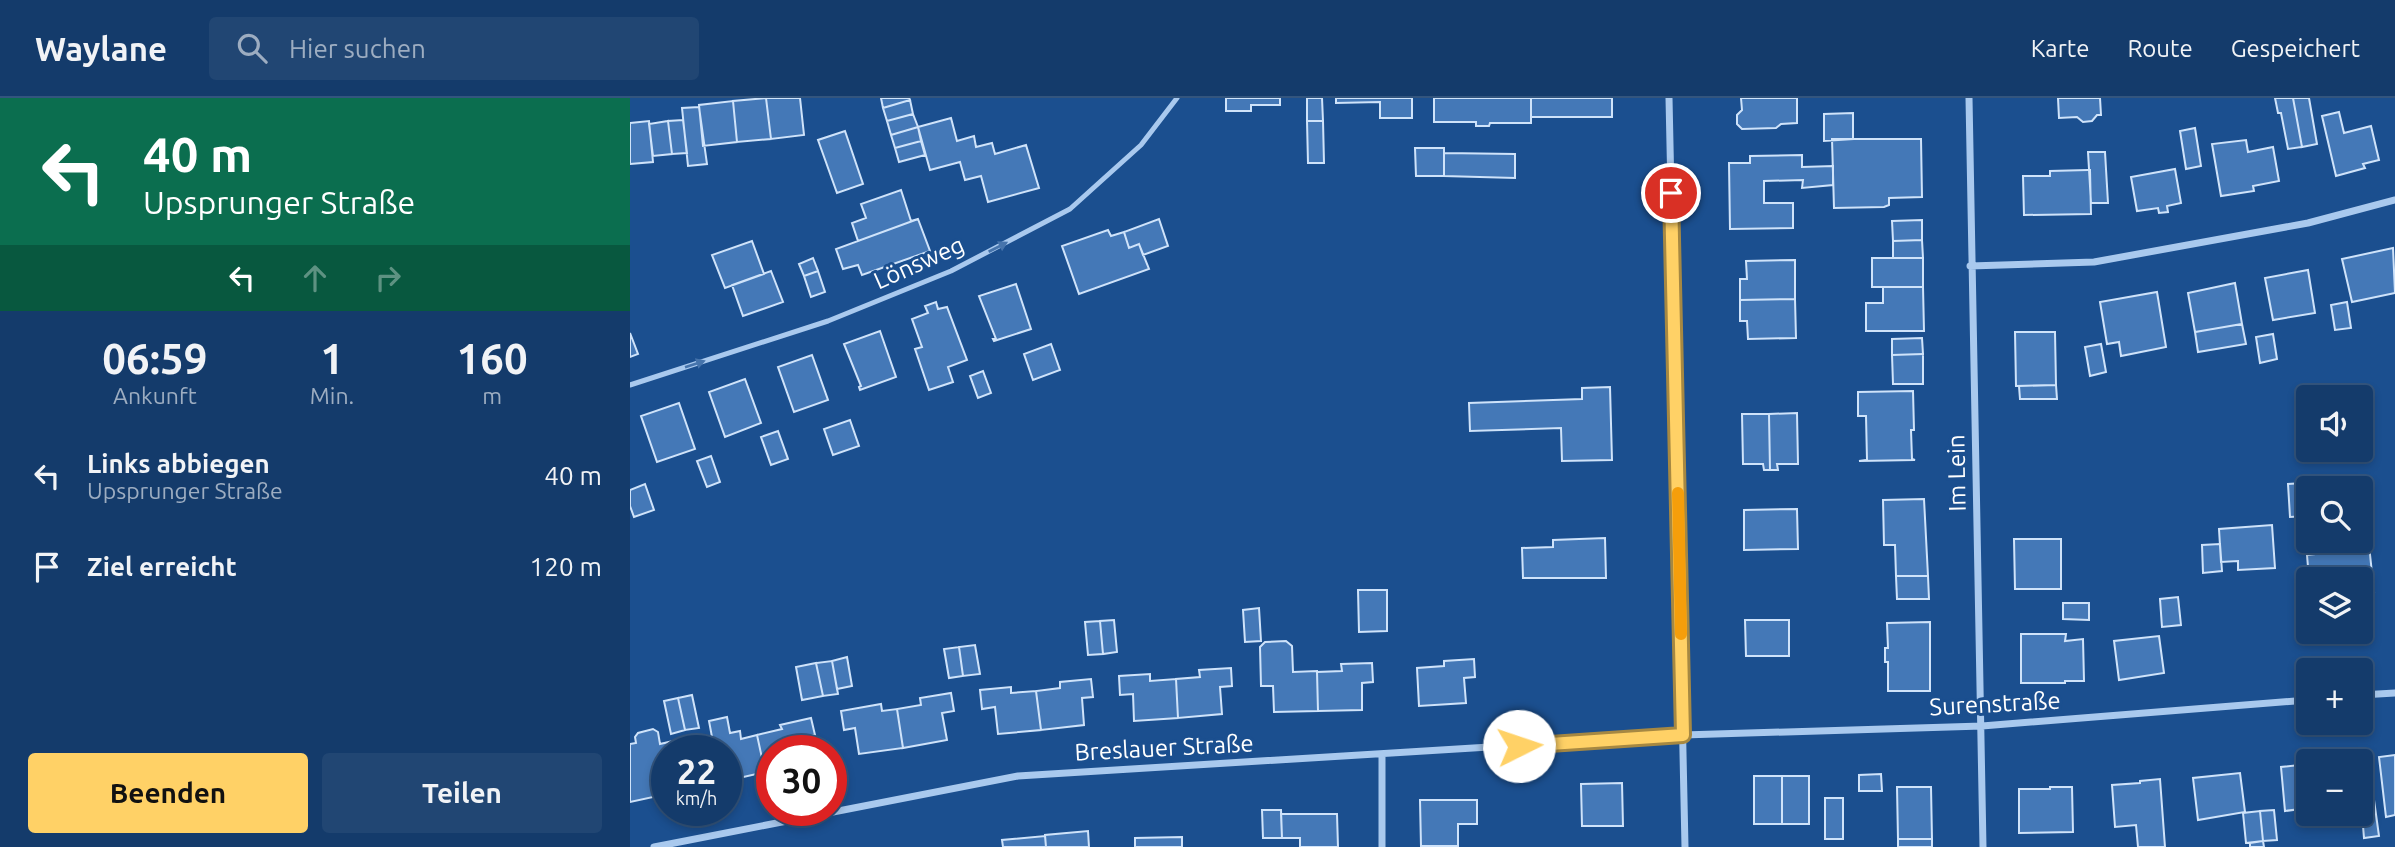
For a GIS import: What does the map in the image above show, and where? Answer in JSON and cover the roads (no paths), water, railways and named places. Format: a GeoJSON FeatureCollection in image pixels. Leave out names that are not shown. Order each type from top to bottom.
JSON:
{"type":"FeatureCollection","features":[{"type":"Feature","properties":{"kind":"street"},"geometry":{"type":"LineString","coordinates":[[1669,98],[1685,847]]}},
{"type":"Feature","properties":{"kind":"street","name":"Im Lein"},"geometry":{"type":"LineString","coordinates":[[1969,98],[1970,266],[1983,847]]}},
{"type":"Feature","properties":{"kind":"street"},"geometry":{"type":"LineString","coordinates":[[1970,266],[2094,262],[2308,223],[2395,200]]}},
{"type":"Feature","properties":{"kind":"street"},"geometry":{"type":"LineString","coordinates":[[2373,694],[2395,693]]}},
{"type":"Feature","properties":{"kind":"street","name":"Surenstraße"},"geometry":{"type":"LineString","coordinates":[[1683,735],[1982,726],[2296,701]]}},
{"type":"Feature","properties":{"kind":"street","name":"Breslauer Straße"},"geometry":{"type":"LineString","coordinates":[[654,847],[1017,776],[1683,735]]}},
{"type":"Feature","properties":{"kind":"street"},"geometry":{"type":"LineString","coordinates":[[1382,754],[1382,847]]}},
{"type":"Feature","properties":{"kind":"lane","name":"Lönsweg"},"geometry":{"type":"LineString","coordinates":[[630,385],[828,321],[951,271],[1070,209],[1141,145],[1177,98]]}}]}
